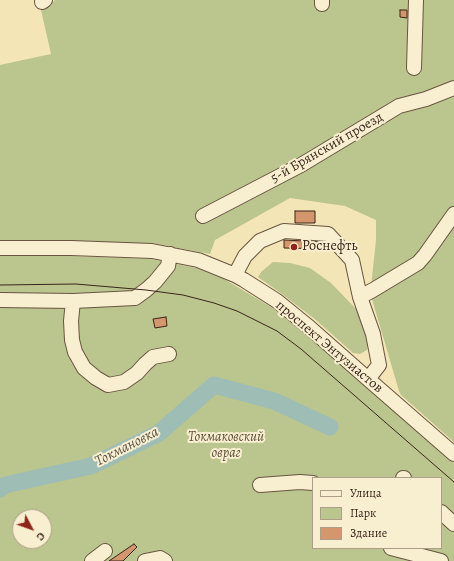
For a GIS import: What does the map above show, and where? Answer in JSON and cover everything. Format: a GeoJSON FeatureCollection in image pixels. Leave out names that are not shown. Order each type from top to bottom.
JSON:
{"type":"FeatureCollection","features":[{"type":"Feature","properties":{"kind":"street"},"geometry":{"type":"LineString","coordinates":[[414,68],[416,0]]}},
{"type":"Feature","properties":{"kind":"street","name":"5-й Брянский проезд"},"geometry":{"type":"LineString","coordinates":[[203,216],[300,166],[399,106],[426,99],[454,88]]}},
{"type":"Feature","properties":{"kind":"street"},"geometry":{"type":"LineString","coordinates":[[360,297],[418,263],[454,214]]}},
{"type":"Feature","properties":{"kind":"street"},"geometry":{"type":"LineString","coordinates":[[235,275],[245,256],[260,241],[284,231],[328,234],[352,260],[360,297],[373,334],[379,365],[368,379]]}},
{"type":"Feature","properties":{"kind":"street","name":"проспект Энтузиастов"},"geometry":{"type":"LineString","coordinates":[[0,248],[71,248],[152,251],[198,260],[235,275],[277,301],[309,327],[454,454]]}},
{"type":"Feature","properties":{"kind":"street"},"geometry":{"type":"LineString","coordinates":[[0,300],[73,301],[135,298],[155,282],[168,266],[170,254]]}},
{"type":"Feature","properties":{"kind":"street"},"geometry":{"type":"LineString","coordinates":[[73,301],[71,321],[72,340],[75,352],[84,368],[96,378],[108,385],[124,382],[153,357],[169,354]]}},
{"type":"Feature","properties":{"kind":"street"},"geometry":{"type":"LineString","coordinates":[[260,484],[312,483]]}},
{"type":"Feature","properties":{"kind":"street"},"geometry":{"type":"LineString","coordinates":[[442,513],[454,524]]}},
{"type":"Feature","properties":{"kind":"street"},"geometry":{"type":"LineString","coordinates":[[395,549],[440,561]]}},
{"type":"Feature","properties":{"kind":"street"},"geometry":{"type":"LineString","coordinates":[[92,561],[105,551]]}},
{"type":"Feature","properties":{"kind":"street"},"geometry":{"type":"LineString","coordinates":[[145,561],[160,558],[165,561]]}},
{"type":"Feature","properties":{"kind":"green space"},"geometry":{"type":"Polygon","coordinates":[[[55,0],[454,0],[454,442],[401,395],[399,391],[372,299],[378,290],[371,287],[376,240],[376,220],[345,206],[290,198],[215,240],[210,254],[152,243],[0,243],[0,65],[51,54],[41,10],[55,0]]]}},
{"type":"Feature","properties":{"kind":"green space","name":"Токмаковский овраг"},"geometry":{"type":"Polygon","coordinates":[[[0,256],[71,256],[151,259],[196,268],[224,279],[271,307],[303,332],[454,463],[454,561],[0,561],[0,256]]]}},
{"type":"Feature","properties":{"kind":"green space"},"geometry":{"type":"Polygon","coordinates":[[[273,262],[290,263],[310,268],[331,283],[358,311],[369,341],[367,350],[360,354],[353,353],[316,320],[258,277],[262,271],[273,262]]]}},
{"type":"Feature","properties":{"kind":"building"},"geometry":{"type":"Polygon","coordinates":[[[400,10],[407,10],[407,18],[400,17],[400,10]]]}},
{"type":"Feature","properties":{"kind":"building"},"geometry":{"type":"Polygon","coordinates":[[[295,211],[315,211],[315,223],[295,223],[295,211]]]}},
{"type":"Feature","properties":{"kind":"building"},"geometry":{"type":"Polygon","coordinates":[[[284,240],[324,242],[326,249],[284,248],[284,240]]]}},
{"type":"Feature","properties":{"kind":"building"},"geometry":{"type":"Polygon","coordinates":[[[166,317],[167,326],[155,328],[153,319],[166,317]]]}},
{"type":"Feature","properties":{"kind":"building"},"geometry":{"type":"Polygon","coordinates":[[[134,544],[137,547],[123,561],[109,561],[134,544]]]}},
{"type":"Feature","properties":{"kind":"waterway","name":"Токмановка"},"geometry":{"type":"LineString","coordinates":[[0,489],[5,485],[91,466],[159,433],[214,385],[274,401],[330,427]]}},
{"type":"Feature","properties":{"kind":"tram line"},"geometry":{"type":"LineString","coordinates":[[0,285],[76,284],[146,290],[183,295],[237,311],[277,331],[301,349],[454,482]]}},
{"type":"Feature","properties":{"kind":"place","name":"Роснефть"},"geometry":{"type":"Point","coordinates":[294,247]}}]}
